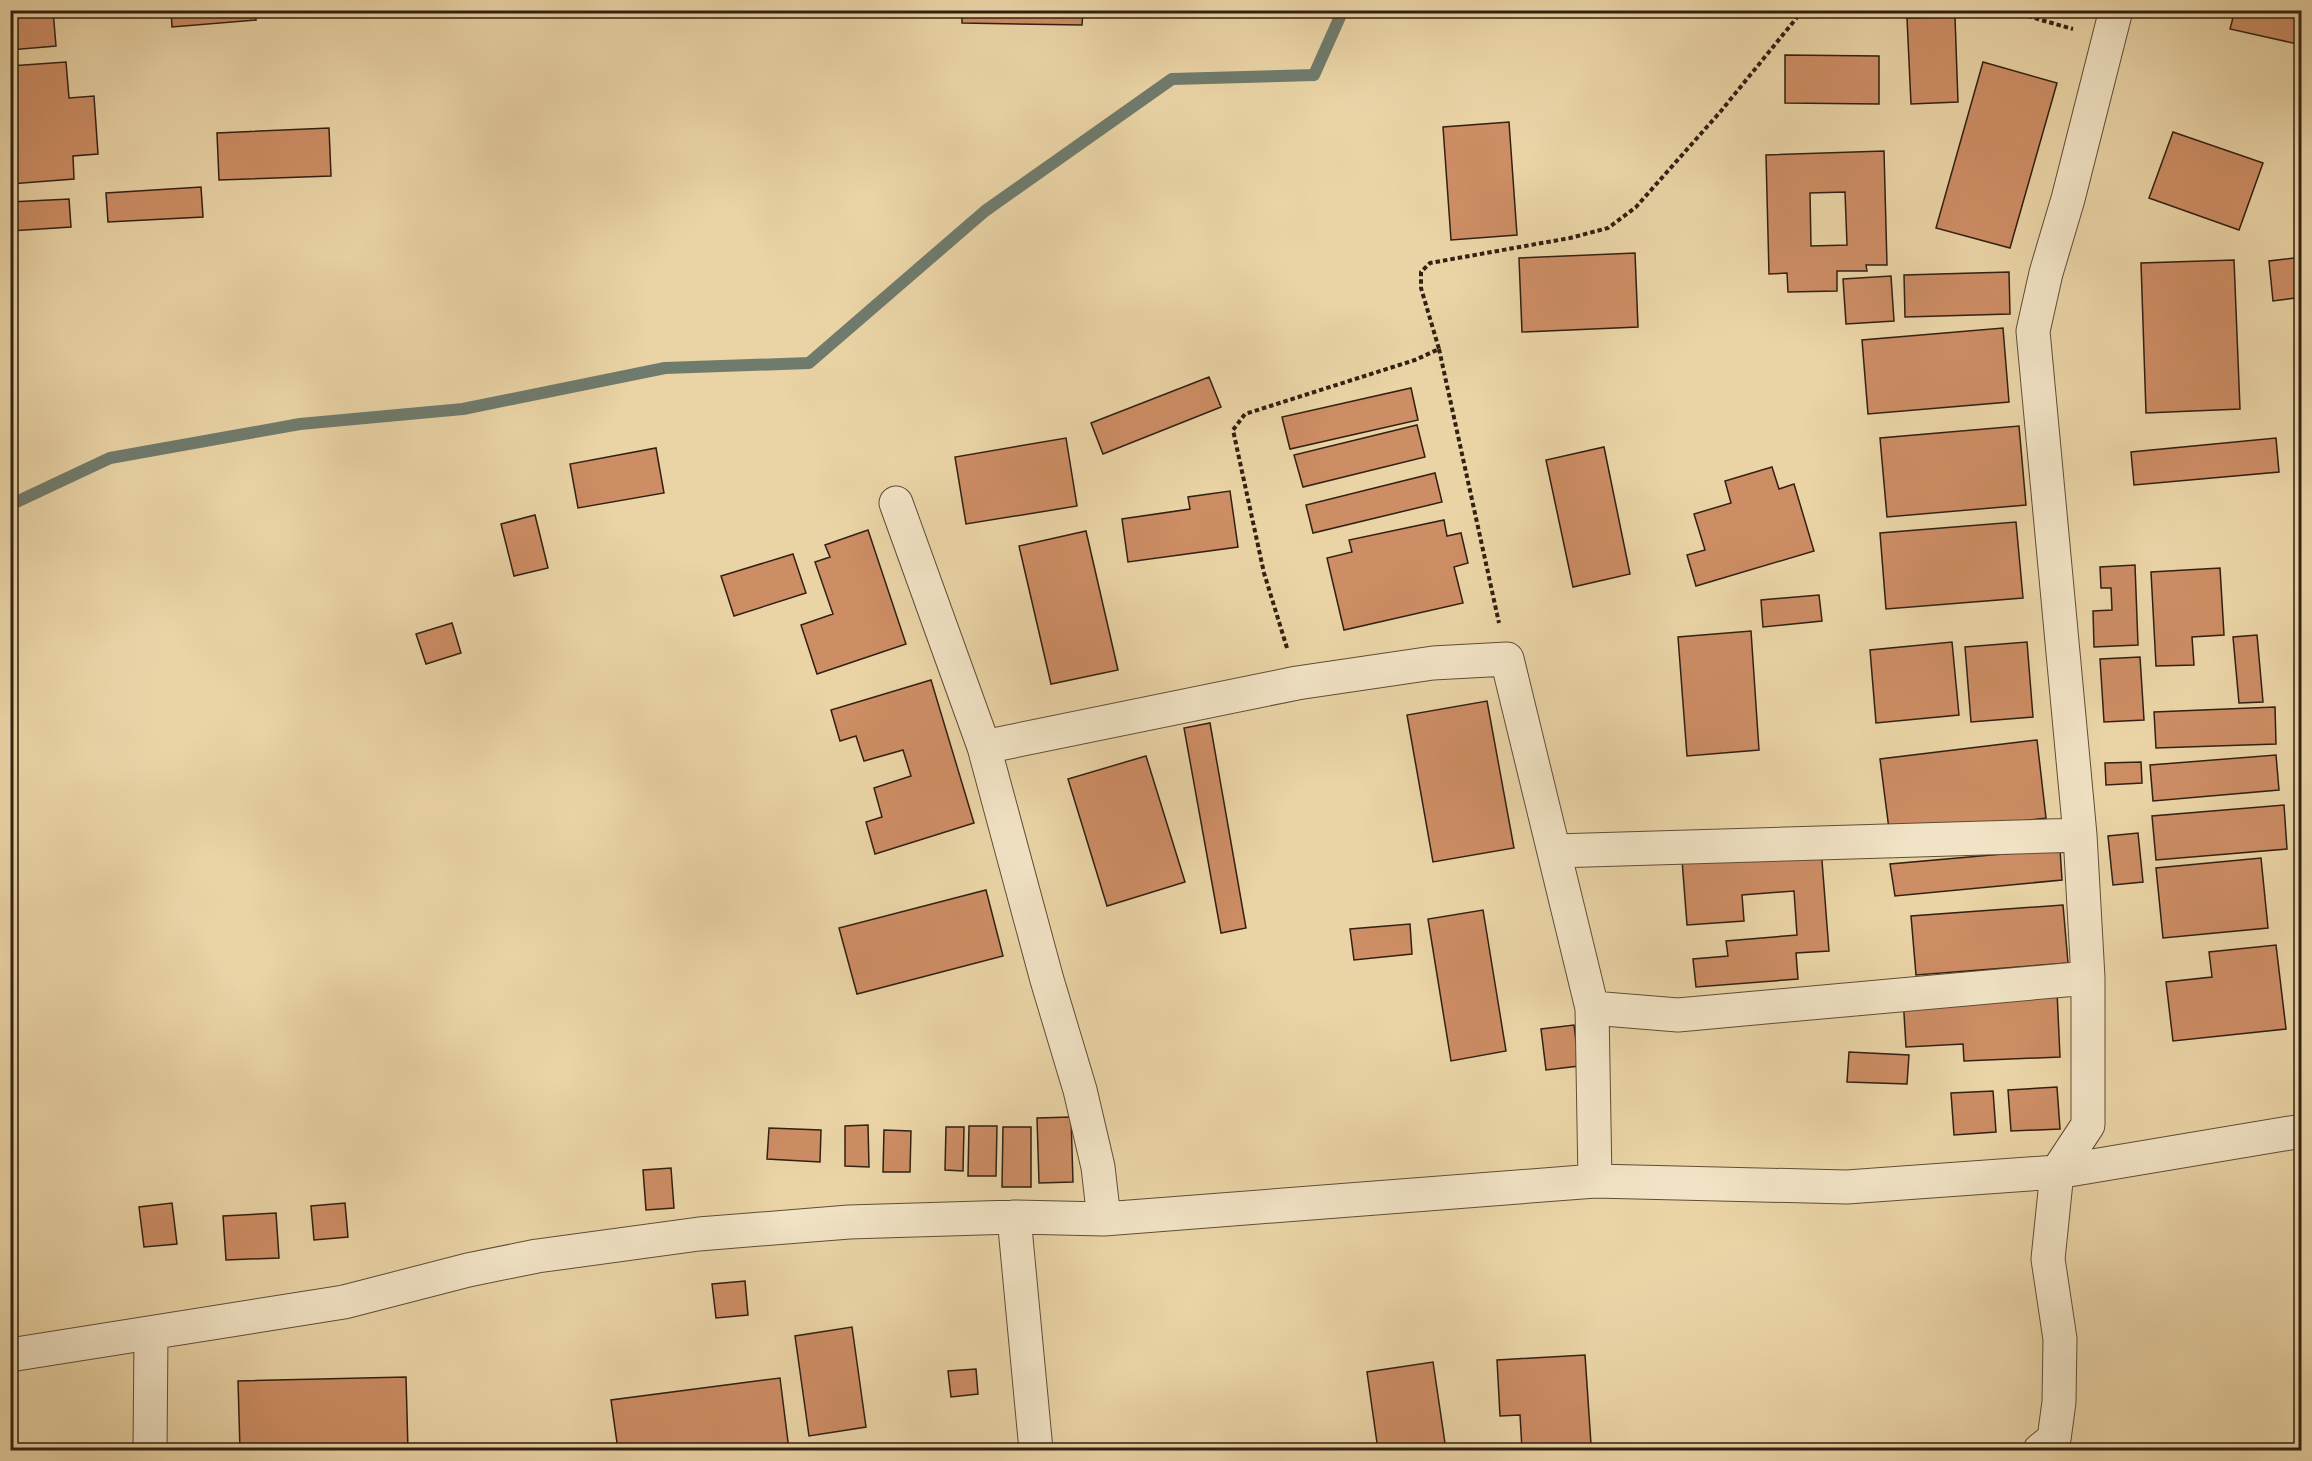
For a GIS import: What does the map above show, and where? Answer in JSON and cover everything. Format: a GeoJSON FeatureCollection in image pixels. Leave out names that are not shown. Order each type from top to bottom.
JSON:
{"type":"FeatureCollection","features":[{"type":"Feature","properties":{"kind":"street"},"geometry":{"type":"LineString","coordinates":[[2040,1450],[2054,1439],[2060,1402],[2060,1339],[2048,1258],[2057,1172],[2088,1125],[2088,978],[2079,835],[2033,331],[2046,273],[2068,199],[2112,25]]}},
{"type":"Feature","properties":{"kind":"street"},"geometry":{"type":"LineString","coordinates":[[896,503],[984,747],[1047,980],[1080,1090],[1098,1167],[1104,1218]]}},
{"type":"Feature","properties":{"kind":"street"},"geometry":{"type":"LineString","coordinates":[[984,747],[1297,683],[1433,663],[1507,659],[1592,1008],[1595,1181]]}},
{"type":"Feature","properties":{"kind":"street"},"geometry":{"type":"LineString","coordinates":[[1555,851],[2079,835]]}},
{"type":"Feature","properties":{"kind":"street"},"geometry":{"type":"LineString","coordinates":[[1592,1008],[1678,1015],[2088,978]]}},
{"type":"Feature","properties":{"kind":"street"},"geometry":{"type":"LineString","coordinates":[[10,1355],[344,1302],[468,1270],[537,1256],[699,1234],[849,1222],[1014,1217],[1104,1218],[1595,1181],[1848,1187],[2057,1172],[2301,1131]]}},
{"type":"Feature","properties":{"kind":"street"},"geometry":{"type":"LineString","coordinates":[[1014,1217],[1036,1450]]}},
{"type":"Feature","properties":{"kind":"street"},"geometry":{"type":"LineString","coordinates":[[150,1450],[151,1334]]}},
{"type":"Feature","properties":{"kind":"path"},"geometry":{"type":"LineString","coordinates":[[1507,659],[1439,349],[1421,288],[1421,272],[1430,263],[1570,238],[1608,228],[1636,207],[1721,111],[1803,10]]}},
{"type":"Feature","properties":{"kind":"path"},"geometry":{"type":"LineString","coordinates":[[2006,10],[2112,25]]}},
{"type":"Feature","properties":{"kind":"path"},"geometry":{"type":"LineString","coordinates":[[1297,683],[1264,573],[1233,430],[1245,414],[1414,360],[1439,349]]}},
{"type":"Feature","properties":{"kind":"building"},"geometry":{"type":"Polygon","coordinates":[[[10,10],[53,10],[56,46],[10,50],[10,10]]]}},
{"type":"Feature","properties":{"kind":"building"},"geometry":{"type":"Polygon","coordinates":[[[171,10],[255,10],[256,20],[172,27],[171,10]]]}},
{"type":"Feature","properties":{"kind":"building"},"geometry":{"type":"Polygon","coordinates":[[[962,10],[1083,10],[1082,25],[962,23],[962,10]]]}},
{"type":"Feature","properties":{"kind":"building"},"geometry":{"type":"Polygon","coordinates":[[[2154,10],[2193,10],[2189,17],[2153,13],[2154,10]]]}},
{"type":"Feature","properties":{"kind":"building"},"geometry":{"type":"Polygon","coordinates":[[[2235,10],[2302,10],[2302,45],[2230,29],[2235,10]]]}},
{"type":"Feature","properties":{"kind":"building"},"geometry":{"type":"Polygon","coordinates":[[[1955,17],[1958,102],[1911,104],[1907,18],[1955,17]]]}},
{"type":"Feature","properties":{"kind":"building"},"geometry":{"type":"Polygon","coordinates":[[[1785,55],[1879,56],[1879,104],[1785,103],[1785,55]]]}},
{"type":"Feature","properties":{"kind":"building"},"geometry":{"type":"Polygon","coordinates":[[[66,62],[69,98],[94,96],[98,154],[73,156],[74,179],[10,184],[10,66],[66,62]]]}},
{"type":"Feature","properties":{"kind":"building"},"geometry":{"type":"Polygon","coordinates":[[[1983,62],[2057,83],[2010,248],[1936,228],[1983,62]]]}},
{"type":"Feature","properties":{"kind":"building"},"geometry":{"type":"Polygon","coordinates":[[[1509,122],[1517,235],[1451,240],[1443,127],[1509,122]]]}},
{"type":"Feature","properties":{"kind":"building"},"geometry":{"type":"Polygon","coordinates":[[[329,128],[331,176],[219,180],[217,133],[329,128]]]}},
{"type":"Feature","properties":{"kind":"building"},"geometry":{"type":"Polygon","coordinates":[[[2173,132],[2263,163],[2239,230],[2149,198],[2173,132]]]}},
{"type":"Feature","properties":{"kind":"building"},"geometry":{"type":"Polygon","coordinates":[[[1884,151],[1887,265],[1866,265],[1867,271],[1837,271],[1837,291],[1788,292],[1787,273],[1769,274],[1766,155],[1884,151]],[[1845,192],[1810,193],[1811,246],[1847,245],[1845,192]]]}},
{"type":"Feature","properties":{"kind":"building"},"geometry":{"type":"Polygon","coordinates":[[[201,187],[203,217],[108,222],[106,193],[201,187]]]}},
{"type":"Feature","properties":{"kind":"building"},"geometry":{"type":"Polygon","coordinates":[[[69,199],[71,227],[10,231],[10,202],[69,199]]]}},
{"type":"Feature","properties":{"kind":"building"},"geometry":{"type":"Polygon","coordinates":[[[1635,253],[1638,327],[1522,332],[1519,258],[1635,253]]]}},
{"type":"Feature","properties":{"kind":"building"},"geometry":{"type":"Polygon","coordinates":[[[2302,257],[2302,297],[2273,301],[2269,261],[2302,257]]]}},
{"type":"Feature","properties":{"kind":"building"},"geometry":{"type":"Polygon","coordinates":[[[2234,260],[2240,409],[2146,413],[2141,263],[2234,260]]]}},
{"type":"Feature","properties":{"kind":"building"},"geometry":{"type":"Polygon","coordinates":[[[2009,272],[2010,314],[1905,317],[1904,275],[2009,272]]]}},
{"type":"Feature","properties":{"kind":"building"},"geometry":{"type":"Polygon","coordinates":[[[1891,276],[1894,321],[1846,324],[1843,279],[1891,276]]]}},
{"type":"Feature","properties":{"kind":"building"},"geometry":{"type":"Polygon","coordinates":[[[2003,328],[2009,402],[1868,414],[1862,340],[2003,328]]]}},
{"type":"Feature","properties":{"kind":"building"},"geometry":{"type":"Polygon","coordinates":[[[1209,377],[1221,407],[1103,454],[1091,423],[1209,377]]]}},
{"type":"Feature","properties":{"kind":"building"},"geometry":{"type":"Polygon","coordinates":[[[1411,388],[1418,420],[1290,449],[1282,417],[1411,388]]]}},
{"type":"Feature","properties":{"kind":"building"},"geometry":{"type":"Polygon","coordinates":[[[1417,425],[1425,457],[1303,487],[1294,455],[1417,425]]]}},
{"type":"Feature","properties":{"kind":"building"},"geometry":{"type":"Polygon","coordinates":[[[2019,426],[2026,505],[1887,517],[1880,438],[2019,426]]]}},
{"type":"Feature","properties":{"kind":"building"},"geometry":{"type":"Polygon","coordinates":[[[1066,438],[1077,506],[966,524],[955,457],[1066,438]]]}},
{"type":"Feature","properties":{"kind":"building"},"geometry":{"type":"Polygon","coordinates":[[[2276,438],[2279,472],[2134,485],[2131,452],[2276,438]]]}},
{"type":"Feature","properties":{"kind":"building"},"geometry":{"type":"Polygon","coordinates":[[[1604,447],[1630,574],[1573,587],[1546,460],[1604,447]]]}},
{"type":"Feature","properties":{"kind":"building"},"geometry":{"type":"Polygon","coordinates":[[[656,448],[664,493],[578,508],[570,464],[656,448]]]}},
{"type":"Feature","properties":{"kind":"building"},"geometry":{"type":"Polygon","coordinates":[[[1772,467],[1779,489],[1794,484],[1814,551],[1696,586],[1687,555],[1705,550],[1694,514],[1731,503],[1725,481],[1772,467]]]}},
{"type":"Feature","properties":{"kind":"building"},"geometry":{"type":"Polygon","coordinates":[[[1435,473],[1442,502],[1313,533],[1306,505],[1435,473]]]}},
{"type":"Feature","properties":{"kind":"building"},"geometry":{"type":"Polygon","coordinates":[[[1230,491],[1238,547],[1128,562],[1122,519],[1190,509],[1188,497],[1230,491]]]}},
{"type":"Feature","properties":{"kind":"building"},"geometry":{"type":"Polygon","coordinates":[[[535,515],[548,568],[514,576],[501,524],[535,515]]]}},
{"type":"Feature","properties":{"kind":"building"},"geometry":{"type":"Polygon","coordinates":[[[1444,520],[1447,536],[1461,533],[1468,563],[1454,567],[1463,603],[1344,630],[1327,558],[1352,552],[1349,540],[1444,520]]]}},
{"type":"Feature","properties":{"kind":"building"},"geometry":{"type":"Polygon","coordinates":[[[2016,522],[2023,598],[1886,609],[1880,533],[2016,522]]]}},
{"type":"Feature","properties":{"kind":"building"},"geometry":{"type":"Polygon","coordinates":[[[868,530],[906,644],[817,674],[801,625],[833,614],[815,562],[830,557],[825,545],[868,530]]]}},
{"type":"Feature","properties":{"kind":"building"},"geometry":{"type":"Polygon","coordinates":[[[1086,531],[1118,670],[1051,684],[1019,546],[1086,531]]]}},
{"type":"Feature","properties":{"kind":"building"},"geometry":{"type":"Polygon","coordinates":[[[2301,546],[2302,705],[2299,705],[2301,546]]]}},
{"type":"Feature","properties":{"kind":"building"},"geometry":{"type":"Polygon","coordinates":[[[793,554],[806,593],[734,616],[721,576],[793,554]]]}},
{"type":"Feature","properties":{"kind":"building"},"geometry":{"type":"Polygon","coordinates":[[[2135,565],[2138,645],[2094,647],[2093,611],[2112,610],[2111,588],[2101,588],[2100,567],[2135,565]]]}},
{"type":"Feature","properties":{"kind":"building"},"geometry":{"type":"Polygon","coordinates":[[[2220,568],[2224,635],[2192,637],[2194,665],[2156,666],[2151,572],[2220,568]]]}},
{"type":"Feature","properties":{"kind":"building"},"geometry":{"type":"Polygon","coordinates":[[[1819,595],[1822,621],[1763,627],[1761,600],[1819,595]]]}},
{"type":"Feature","properties":{"kind":"building"},"geometry":{"type":"Polygon","coordinates":[[[452,623],[461,653],[426,664],[416,634],[452,623]]]}},
{"type":"Feature","properties":{"kind":"building"},"geometry":{"type":"Polygon","coordinates":[[[1751,631],[1759,750],[1687,756],[1678,637],[1751,631]]]}},
{"type":"Feature","properties":{"kind":"building"},"geometry":{"type":"Polygon","coordinates":[[[2257,635],[2263,702],[2239,703],[2233,637],[2257,635]]]}},
{"type":"Feature","properties":{"kind":"building"},"geometry":{"type":"Polygon","coordinates":[[[1952,642],[1959,715],[1876,723],[1870,650],[1952,642]]]}},
{"type":"Feature","properties":{"kind":"building"},"geometry":{"type":"Polygon","coordinates":[[[2027,642],[2033,717],[1971,722],[1965,647],[2027,642]]]}},
{"type":"Feature","properties":{"kind":"building"},"geometry":{"type":"Polygon","coordinates":[[[2140,657],[2144,720],[2104,722],[2100,659],[2140,657]]]}},
{"type":"Feature","properties":{"kind":"building"},"geometry":{"type":"Polygon","coordinates":[[[931,680],[974,823],[875,854],[866,822],[882,817],[874,788],[911,776],[903,750],[864,761],[856,736],[840,741],[831,710],[931,680]]]}},
{"type":"Feature","properties":{"kind":"building"},"geometry":{"type":"Polygon","coordinates":[[[1487,701],[1514,848],[1433,862],[1407,715],[1487,701]]]}},
{"type":"Feature","properties":{"kind":"building"},"geometry":{"type":"Polygon","coordinates":[[[2275,707],[2276,744],[2156,748],[2154,712],[2275,707]]]}},
{"type":"Feature","properties":{"kind":"building"},"geometry":{"type":"Polygon","coordinates":[[[1210,723],[1246,928],[1221,933],[1184,728],[1210,723]]]}},
{"type":"Feature","properties":{"kind":"building"},"geometry":{"type":"Polygon","coordinates":[[[2037,740],[2046,818],[1890,837],[1880,759],[2037,740]]]}},
{"type":"Feature","properties":{"kind":"building"},"geometry":{"type":"Polygon","coordinates":[[[2276,755],[2279,790],[2153,801],[2150,765],[2276,755]]]}},
{"type":"Feature","properties":{"kind":"building"},"geometry":{"type":"Polygon","coordinates":[[[1146,756],[1185,882],[1107,906],[1068,779],[1146,756]]]}},
{"type":"Feature","properties":{"kind":"building"},"geometry":{"type":"Polygon","coordinates":[[[2141,762],[2142,783],[2106,785],[2105,763],[2141,762]]]}},
{"type":"Feature","properties":{"kind":"building"},"geometry":{"type":"Polygon","coordinates":[[[2284,805],[2287,849],[2156,860],[2152,816],[2284,805]]]}},
{"type":"Feature","properties":{"kind":"building"},"geometry":{"type":"Polygon","coordinates":[[[2138,833],[2143,882],[2113,885],[2108,836],[2138,833]]]}},
{"type":"Feature","properties":{"kind":"building"},"geometry":{"type":"Polygon","coordinates":[[[1821,848],[1829,951],[1796,953],[1798,979],[1696,987],[1693,959],[1728,956],[1726,941],[1797,935],[1794,891],[1742,895],[1744,921],[1687,925],[1682,860],[1821,848]]]}},
{"type":"Feature","properties":{"kind":"building"},"geometry":{"type":"Polygon","coordinates":[[[2060,849],[2062,880],[1895,896],[1890,864],[2060,849]]]}},
{"type":"Feature","properties":{"kind":"building"},"geometry":{"type":"Polygon","coordinates":[[[2261,858],[2268,928],[2163,938],[2156,868],[2261,858]]]}},
{"type":"Feature","properties":{"kind":"building"},"geometry":{"type":"Polygon","coordinates":[[[986,890],[1003,956],[857,994],[839,928],[986,890]]]}},
{"type":"Feature","properties":{"kind":"building"},"geometry":{"type":"Polygon","coordinates":[[[2063,905],[2068,963],[1916,975],[1911,916],[2063,905]]]}},
{"type":"Feature","properties":{"kind":"building"},"geometry":{"type":"Polygon","coordinates":[[[1483,910],[1506,1051],[1451,1061],[1428,919],[1483,910]]]}},
{"type":"Feature","properties":{"kind":"building"},"geometry":{"type":"Polygon","coordinates":[[[1410,924],[1412,954],[1354,960],[1350,929],[1410,924]]]}},
{"type":"Feature","properties":{"kind":"building"},"geometry":{"type":"Polygon","coordinates":[[[2276,945],[2286,1029],[2173,1041],[2166,982],[2212,977],[2209,952],[2276,945]]]}},
{"type":"Feature","properties":{"kind":"building"},"geometry":{"type":"Polygon","coordinates":[[[2057,991],[2060,1057],[1964,1061],[1963,1044],[1906,1047],[1903,997],[2057,991]]]}},
{"type":"Feature","properties":{"kind":"building"},"geometry":{"type":"Polygon","coordinates":[[[1574,1025],[1579,1066],[1546,1070],[1541,1029],[1574,1025]]]}},
{"type":"Feature","properties":{"kind":"building"},"geometry":{"type":"Polygon","coordinates":[[[1849,1052],[1909,1055],[1907,1084],[1847,1082],[1849,1052]]]}},
{"type":"Feature","properties":{"kind":"building"},"geometry":{"type":"Polygon","coordinates":[[[2057,1087],[2060,1129],[2011,1131],[2008,1090],[2057,1087]]]}},
{"type":"Feature","properties":{"kind":"building"},"geometry":{"type":"Polygon","coordinates":[[[1993,1091],[1996,1132],[1954,1135],[1951,1093],[1993,1091]]]}},
{"type":"Feature","properties":{"kind":"building"},"geometry":{"type":"Polygon","coordinates":[[[1071,1117],[1073,1182],[1039,1183],[1037,1118],[1071,1117]]]}},
{"type":"Feature","properties":{"kind":"building"},"geometry":{"type":"Polygon","coordinates":[[[868,1125],[869,1167],[845,1166],[845,1126],[868,1125]]]}},
{"type":"Feature","properties":{"kind":"building"},"geometry":{"type":"Polygon","coordinates":[[[969,1126],[997,1126],[996,1176],[968,1176],[969,1126]]]}},
{"type":"Feature","properties":{"kind":"building"},"geometry":{"type":"Polygon","coordinates":[[[946,1127],[964,1127],[963,1171],[945,1170],[946,1127]]]}},
{"type":"Feature","properties":{"kind":"building"},"geometry":{"type":"Polygon","coordinates":[[[1003,1127],[1031,1127],[1031,1187],[1002,1187],[1003,1127]]]}},
{"type":"Feature","properties":{"kind":"building"},"geometry":{"type":"Polygon","coordinates":[[[769,1128],[821,1130],[820,1162],[767,1159],[769,1128]]]}},
{"type":"Feature","properties":{"kind":"building"},"geometry":{"type":"Polygon","coordinates":[[[884,1130],[911,1131],[910,1172],[883,1172],[884,1130]]]}},
{"type":"Feature","properties":{"kind":"building"},"geometry":{"type":"Polygon","coordinates":[[[671,1168],[674,1208],[646,1210],[643,1170],[671,1168]]]}},
{"type":"Feature","properties":{"kind":"building"},"geometry":{"type":"Polygon","coordinates":[[[172,1203],[177,1244],[144,1247],[139,1207],[172,1203]]]}},
{"type":"Feature","properties":{"kind":"building"},"geometry":{"type":"Polygon","coordinates":[[[345,1203],[348,1237],[314,1240],[311,1206],[345,1203]]]}},
{"type":"Feature","properties":{"kind":"building"},"geometry":{"type":"Polygon","coordinates":[[[276,1213],[279,1258],[226,1260],[223,1216],[276,1213]]]}},
{"type":"Feature","properties":{"kind":"building"},"geometry":{"type":"Polygon","coordinates":[[[745,1281],[748,1315],[716,1318],[712,1284],[745,1281]]]}},
{"type":"Feature","properties":{"kind":"building"},"geometry":{"type":"Polygon","coordinates":[[[852,1327],[866,1427],[809,1436],[795,1336],[852,1327]]]}},
{"type":"Feature","properties":{"kind":"building"},"geometry":{"type":"Polygon","coordinates":[[[1585,1355],[1591,1444],[1522,1449],[1520,1415],[1500,1416],[1497,1360],[1585,1355]]]}},
{"type":"Feature","properties":{"kind":"building"},"geometry":{"type":"Polygon","coordinates":[[[1433,1362],[1446,1450],[1378,1450],[1367,1372],[1433,1362]]]}},
{"type":"Feature","properties":{"kind":"building"},"geometry":{"type":"Polygon","coordinates":[[[976,1369],[978,1394],[951,1397],[948,1371],[976,1369]]]}},
{"type":"Feature","properties":{"kind":"building"},"geometry":{"type":"Polygon","coordinates":[[[406,1377],[408,1450],[240,1450],[238,1381],[406,1377]]]}},
{"type":"Feature","properties":{"kind":"building"},"geometry":{"type":"Polygon","coordinates":[[[780,1378],[789,1450],[618,1450],[611,1400],[780,1378]]]}},
{"type":"Feature","properties":{"kind":"waterway"},"geometry":{"type":"LineString","coordinates":[[10,505],[110,458],[300,424],[463,409],[665,368],[809,363],[985,211],[1172,79],[1314,75],[1343,10]]}}]}
